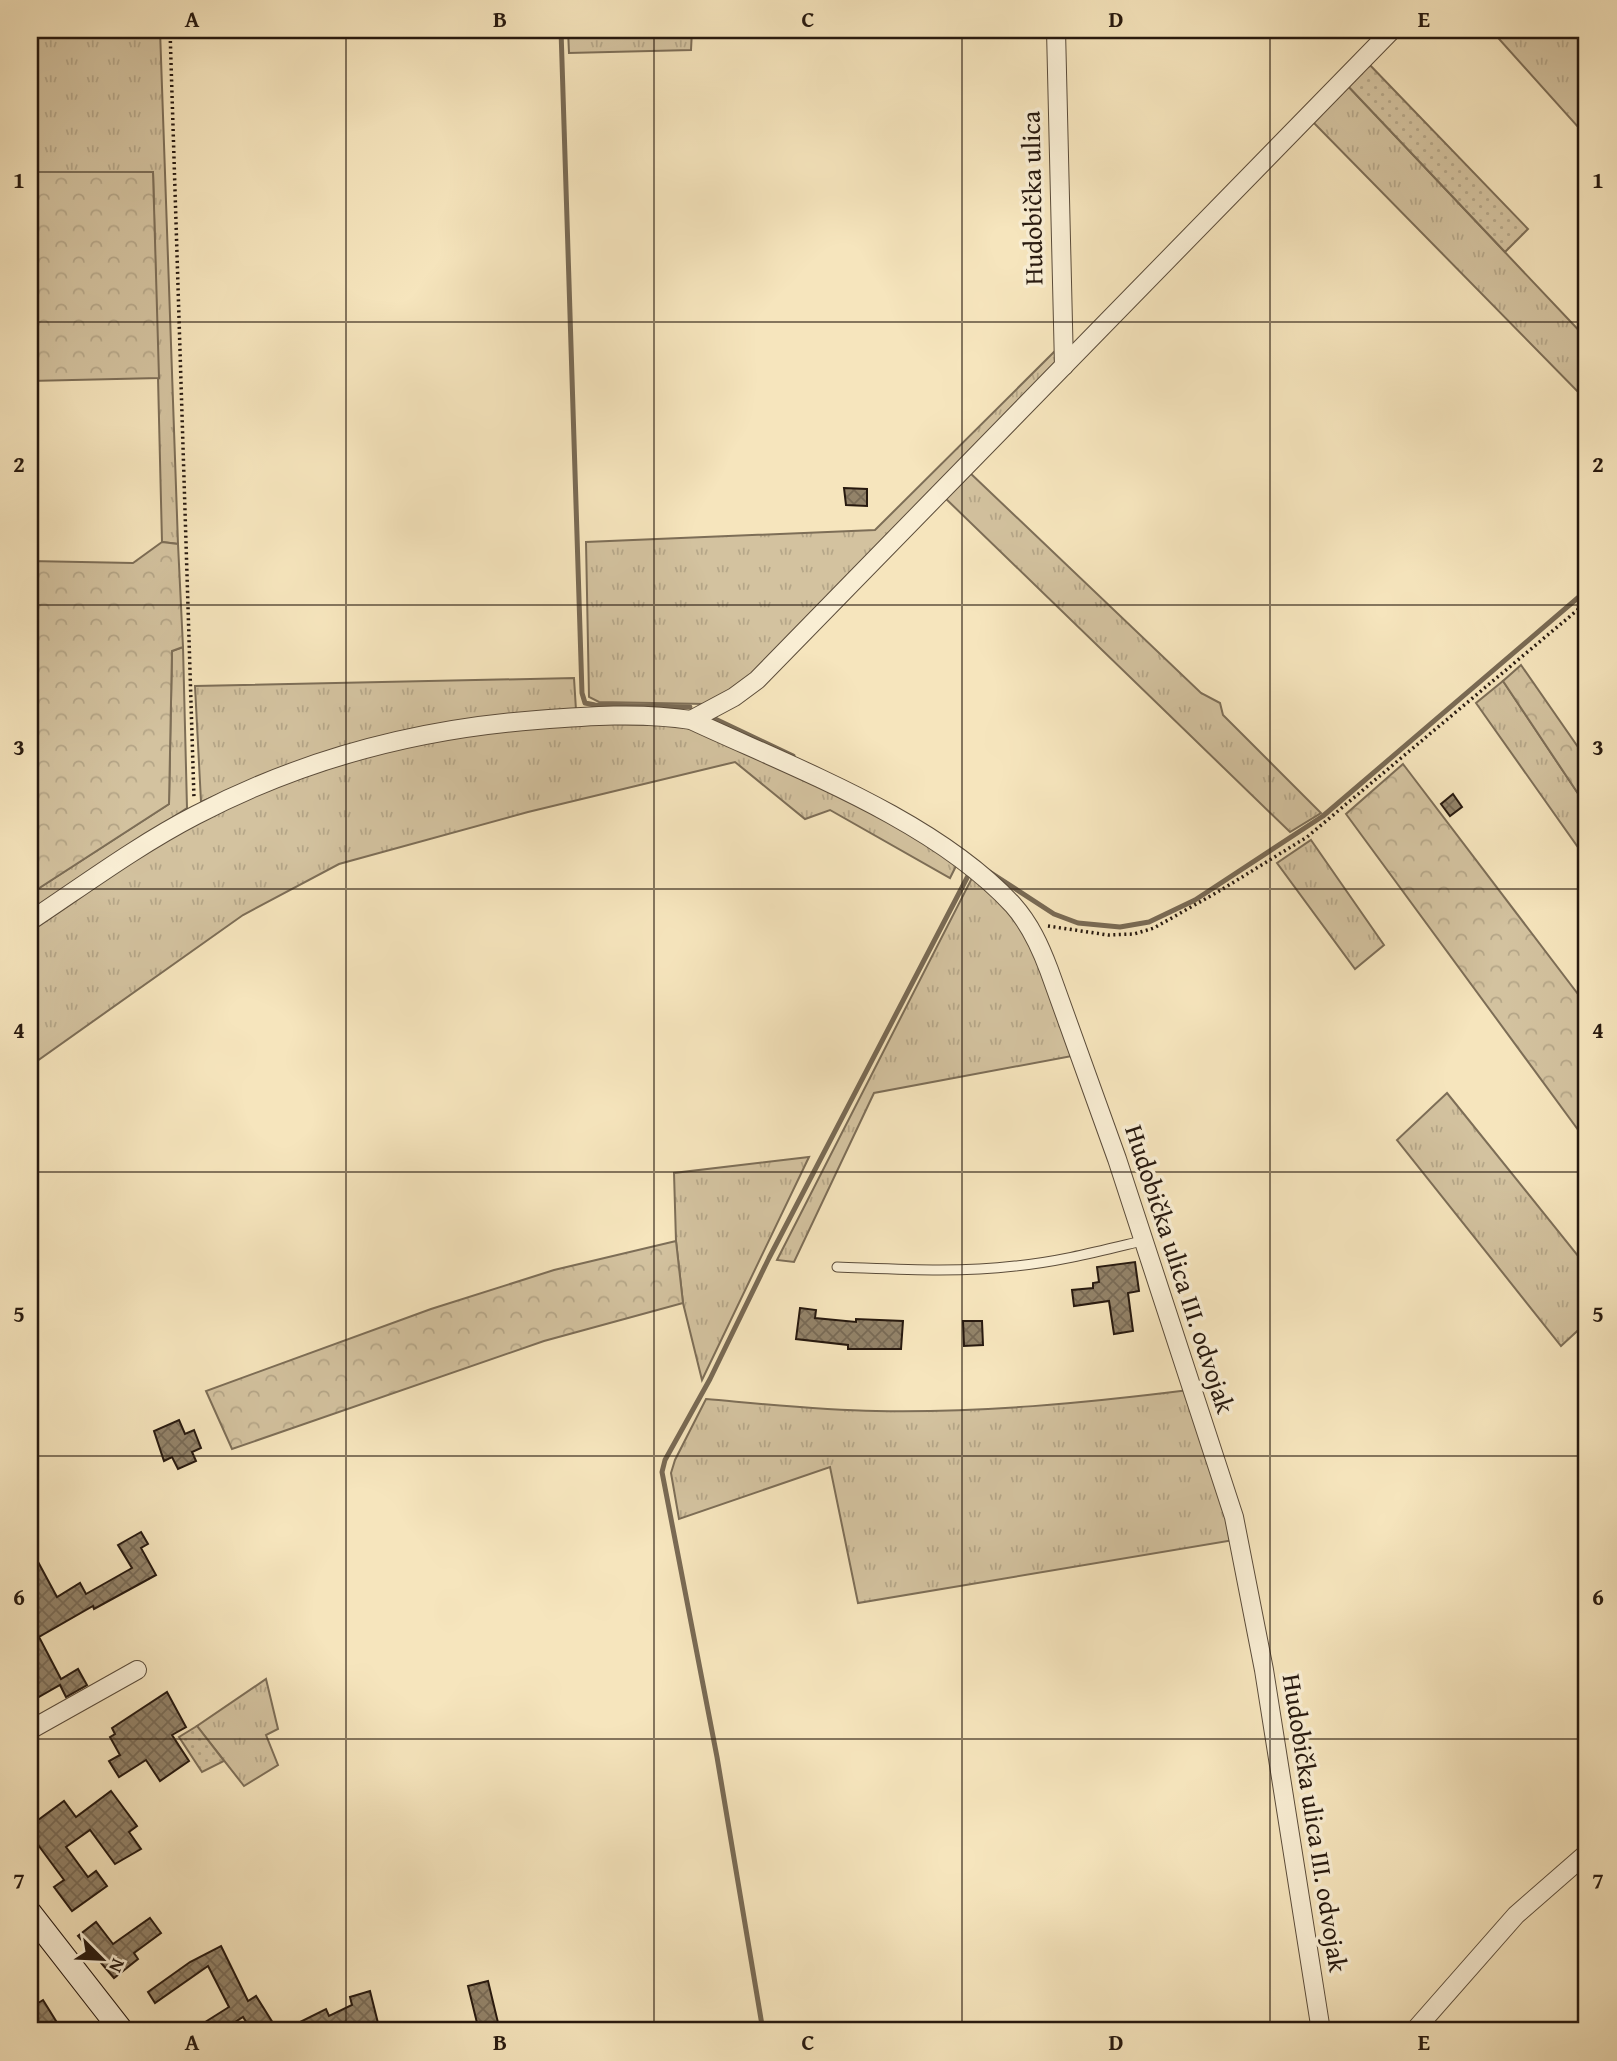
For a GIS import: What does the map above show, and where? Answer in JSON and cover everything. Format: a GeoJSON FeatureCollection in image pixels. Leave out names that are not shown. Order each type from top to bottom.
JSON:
{"type":"FeatureCollection","features":[{"type":"Feature","properties":{"kind":"main road"},"geometry":{"type":"LineString","coordinates":[[30,1913],[122,2031]]}},
{"type":"Feature","properties":{"kind":"street","name":"Hudobička ulica"},"geometry":{"type":"LineString","coordinates":[[1056,30],[1064,366]]}},
{"type":"Feature","properties":{"kind":"street"},"geometry":{"type":"LineString","coordinates":[[30,921],[195,815],[259,784],[319,761],[386,742],[479,724],[573,717],[670,717],[691,720],[734,697],[757,680],[1392,30]]}},
{"type":"Feature","properties":{"kind":"street","name":"Hudobička ulica III. odvojak"},"geometry":{"type":"LineString","coordinates":[[691,720],[842,790],[923,834],[991,885],[1025,922],[1038,941],[1117,1159],[1222,1479],[1247,1572],[1321,2031]]}},
{"type":"Feature","properties":{"kind":"street"},"geometry":{"type":"LineString","coordinates":[[30,1730],[137,1670]]}},
{"type":"Feature","properties":{"kind":"street"},"geometry":{"type":"LineString","coordinates":[[1414,2031],[1516,1914],[1587,1853]]}},
{"type":"Feature","properties":{"kind":"lane"},"geometry":{"type":"LineString","coordinates":[[837,1266],[934,1269],[1015,1266],[1067,1258],[1142,1241]]}},
{"type":"Feature","properties":{"kind":"path"},"geometry":{"type":"LineString","coordinates":[[170,30],[195,815]]}},
{"type":"Feature","properties":{"kind":"path"},"geometry":{"type":"LineString","coordinates":[[1025,922],[1108,935],[1134,934],[1176,917],[1307,837],[1587,602]]}},
{"type":"Feature","properties":{"kind":"green space"},"geometry":{"type":"Polygon","coordinates":[[[30,30],[160,30],[178,544],[162,542],[153,172],[30,172],[30,30]]]}},
{"type":"Feature","properties":{"kind":"green space"},"geometry":{"type":"Polygon","coordinates":[[[568,30],[692,30],[691,50],[569,53],[568,30]]]}},
{"type":"Feature","properties":{"kind":"green space"},"geometry":{"type":"Polygon","coordinates":[[[1491,30],[1587,30],[1587,137],[1491,30]]]}},
{"type":"Feature","properties":{"kind":"green space"},"geometry":{"type":"Polygon","coordinates":[[[1367,62],[1528,229],[1505,252],[1346,84],[1367,62]]]}},
{"type":"Feature","properties":{"kind":"green space"},"geometry":{"type":"Polygon","coordinates":[[[1346,84],[1587,339],[1587,401],[1311,120],[1346,84]]]}},
{"type":"Feature","properties":{"kind":"green space"},"geometry":{"type":"Polygon","coordinates":[[[30,172],[153,172],[159,378],[30,381],[30,172]]]}},
{"type":"Feature","properties":{"kind":"green space"},"geometry":{"type":"Polygon","coordinates":[[[1057,349],[1057,362],[751,677],[706,704],[599,702],[589,697],[586,542],[875,530],[1057,349]]]}},
{"type":"Feature","properties":{"kind":"green space"},"geometry":{"type":"Polygon","coordinates":[[[968,471],[1201,693],[1220,703],[1223,715],[1321,813],[1290,832],[942,495],[968,471]]]}},
{"type":"Feature","properties":{"kind":"green space"},"geometry":{"type":"Polygon","coordinates":[[[162,542],[178,544],[183,647],[172,651],[169,804],[30,894],[30,561],[133,563],[162,542]]]}},
{"type":"Feature","properties":{"kind":"green space"},"geometry":{"type":"Polygon","coordinates":[[[183,647],[187,808],[30,912],[30,894],[169,804],[172,651],[183,647]]]}},
{"type":"Feature","properties":{"kind":"green space"},"geometry":{"type":"Polygon","coordinates":[[[1521,665],[1587,760],[1587,807],[1503,681],[1521,665]]]}},
{"type":"Feature","properties":{"kind":"green space"},"geometry":{"type":"Polygon","coordinates":[[[574,678],[576,710],[252,780],[201,802],[195,686],[574,678]]]}},
{"type":"Feature","properties":{"kind":"green space"},"geometry":{"type":"Polygon","coordinates":[[[1503,681],[1587,807],[1587,860],[1476,703],[1503,681]]]}},
{"type":"Feature","properties":{"kind":"green space"},"geometry":{"type":"Polygon","coordinates":[[[575,723],[689,726],[878,814],[957,864],[950,878],[830,810],[805,819],[735,762],[528,812],[339,864],[243,915],[30,1066],[30,927],[198,820],[320,766],[480,729],[575,723]]]}},
{"type":"Feature","properties":{"kind":"green space"},"geometry":{"type":"Polygon","coordinates":[[[1403,764],[1587,1006],[1587,1142],[1346,814],[1403,764]]]}},
{"type":"Feature","properties":{"kind":"green space"},"geometry":{"type":"Polygon","coordinates":[[[1311,840],[1384,945],[1355,969],[1277,863],[1311,840]]]}},
{"type":"Feature","properties":{"kind":"green space"},"geometry":{"type":"Polygon","coordinates":[[[973,876],[1004,904],[1034,946],[1072,1056],[874,1093],[794,1262],[777,1260],[973,876]]]}},
{"type":"Feature","properties":{"kind":"green space"},"geometry":{"type":"Polygon","coordinates":[[[1447,1093],[1587,1267],[1587,1322],[1561,1346],[1397,1140],[1447,1093]]]}},
{"type":"Feature","properties":{"kind":"green space"},"geometry":{"type":"Polygon","coordinates":[[[809,1157],[702,1380],[683,1303],[676,1241],[674,1173],[809,1157]]]}},
{"type":"Feature","properties":{"kind":"green space"},"geometry":{"type":"Polygon","coordinates":[[[676,1241],[683,1303],[544,1341],[232,1449],[206,1391],[431,1309],[554,1270],[676,1241]]]}},
{"type":"Feature","properties":{"kind":"green space"},"geometry":{"type":"Polygon","coordinates":[[[1189,1390],[1234,1540],[858,1603],[830,1467],[679,1519],[671,1473],[706,1399],[833,1409],[915,1411],[1033,1406],[1189,1390]]]}},
{"type":"Feature","properties":{"kind":"green space"},"geometry":{"type":"Polygon","coordinates":[[[266,1679],[278,1729],[266,1735],[278,1765],[244,1786],[197,1726],[266,1679]]]}},
{"type":"Feature","properties":{"kind":"green space"},"geometry":{"type":"Polygon","coordinates":[[[197,1726],[224,1761],[202,1772],[179,1737],[197,1726]]]}},
{"type":"Feature","properties":{"kind":"building"},"geometry":{"type":"Polygon","coordinates":[[[844,488],[867,489],[867,506],[846,505],[844,488]]]}},
{"type":"Feature","properties":{"kind":"building"},"geometry":{"type":"Polygon","coordinates":[[[1453,794],[1462,807],[1450,816],[1441,804],[1453,794]]]}},
{"type":"Feature","properties":{"kind":"building"},"geometry":{"type":"Polygon","coordinates":[[[1135,1262],[1139,1291],[1128,1293],[1133,1331],[1114,1334],[1109,1301],[1074,1306],[1072,1290],[1093,1288],[1093,1283],[1099,1282],[1097,1267],[1135,1262]]]}},
{"type":"Feature","properties":{"kind":"building"},"geometry":{"type":"Polygon","coordinates":[[[800,1308],[816,1310],[815,1318],[856,1322],[856,1319],[903,1321],[901,1349],[848,1349],[848,1345],[796,1339],[800,1308]]]}},
{"type":"Feature","properties":{"kind":"building"},"geometry":{"type":"Polygon","coordinates":[[[963,1321],[982,1321],[983,1345],[964,1346],[963,1321]]]}},
{"type":"Feature","properties":{"kind":"building"},"geometry":{"type":"Polygon","coordinates":[[[179,1420],[185,1434],[194,1430],[201,1448],[192,1452],[196,1461],[178,1469],[172,1457],[164,1461],[154,1431],[179,1420]]]}},
{"type":"Feature","properties":{"kind":"building"},"geometry":{"type":"Polygon","coordinates":[[[141,1532],[148,1544],[141,1548],[156,1575],[94,1609],[93,1606],[39,1637],[61,1679],[78,1669],[87,1685],[66,1697],[60,1685],[30,1702],[30,1547],[57,1597],[80,1583],[86,1594],[132,1568],[118,1545],[141,1532]]]}},
{"type":"Feature","properties":{"kind":"building"},"geometry":{"type":"Polygon","coordinates":[[[167,1692],[186,1727],[172,1735],[189,1761],[160,1781],[146,1760],[119,1777],[109,1761],[120,1755],[110,1737],[115,1734],[112,1728],[167,1692]]]}},
{"type":"Feature","properties":{"kind":"building"},"geometry":{"type":"Polygon","coordinates":[[[111,1791],[137,1826],[129,1832],[141,1849],[115,1864],[90,1830],[66,1847],[88,1877],[96,1871],[107,1886],[72,1911],[54,1887],[64,1880],[30,1834],[30,1826],[64,1801],[76,1817],[111,1791]]]}},
{"type":"Feature","properties":{"kind":"building"},"geometry":{"type":"Polygon","coordinates":[[[150,1918],[161,1933],[134,1953],[138,1959],[114,1978],[78,1936],[96,1922],[113,1944],[150,1918]]]}},
{"type":"Feature","properties":{"kind":"building"},"geometry":{"type":"Polygon","coordinates":[[[221,1946],[248,2001],[256,1996],[278,2031],[252,2031],[243,2017],[221,2031],[191,2031],[229,2007],[208,1966],[155,2003],[148,1992],[190,1962],[221,1946]]]}},
{"type":"Feature","properties":{"kind":"building"},"geometry":{"type":"Polygon","coordinates":[[[488,1981],[500,2031],[479,2031],[468,1986],[488,1981]]]}},
{"type":"Feature","properties":{"kind":"building"},"geometry":{"type":"Polygon","coordinates":[[[370,1991],[380,2031],[282,2031],[326,2009],[329,2016],[352,2005],[350,1997],[370,1991]]]}},
{"type":"Feature","properties":{"kind":"building"},"geometry":{"type":"Polygon","coordinates":[[[43,2000],[56,2021],[39,2031],[30,2031],[30,2008],[43,2000]]]}},
{"type":"Feature","properties":{"kind":"waterway"},"geometry":{"type":"LineString","coordinates":[[561,30],[582,693],[585,703],[595,705],[690,707]]}},
{"type":"Feature","properties":{"kind":"waterway"},"geometry":{"type":"LineString","coordinates":[[988,871],[1054,914],[1078,923],[1120,927],[1149,922],[1195,900],[1323,816],[1587,590]]}},
{"type":"Feature","properties":{"kind":"waterway"},"geometry":{"type":"LineString","coordinates":[[713,718],[793,756]]}},
{"type":"Feature","properties":{"kind":"waterway"},"geometry":{"type":"LineString","coordinates":[[763,2031],[717,1757],[662,1472],[665,1460],[710,1379],[769,1258],[969,874]]}}]}
